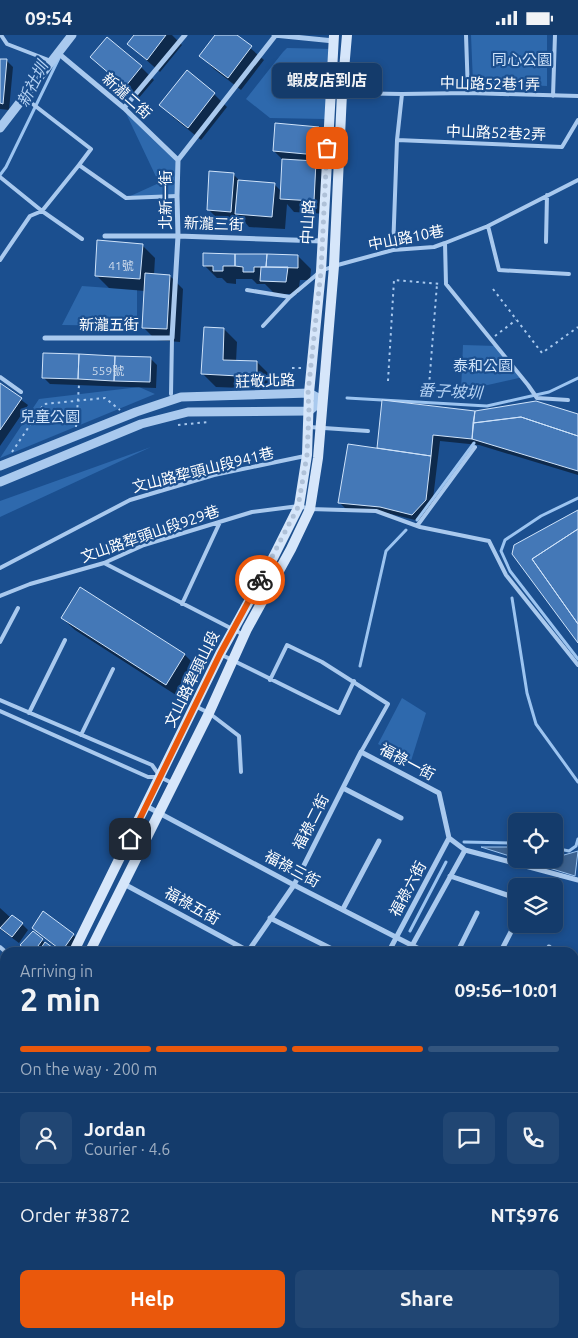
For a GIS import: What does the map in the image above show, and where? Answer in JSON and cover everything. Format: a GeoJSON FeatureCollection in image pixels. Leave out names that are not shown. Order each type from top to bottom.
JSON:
{"type":"FeatureCollection","features":[{"type":"Feature","properties":{"kind":"main road","name":"中山路"},"geometry":{"type":"LineString","coordinates":[[322,400],[334,266],[342,93],[347,35]]}},
{"type":"Feature","properties":{"kind":"main road","name":"中山路"},"geometry":{"type":"LineString","coordinates":[[309,411],[308,393],[321,271],[334,38]]}},
{"type":"Feature","properties":{"kind":"main road","name":"文山路犂頭山段"},"geometry":{"type":"LineString","coordinates":[[92,947],[209,713],[231,660],[291,549],[310,509],[322,400]]}},
{"type":"Feature","properties":{"kind":"main road","name":"文山路犂頭山段"},"geometry":{"type":"LineString","coordinates":[[76,947],[220,654],[274,556],[298,507],[307,455],[309,411]]}},
{"type":"Feature","properties":{"kind":"street"},"geometry":{"type":"LineString","coordinates":[[0,128],[28,101],[52,61],[72,35]]}},
{"type":"Feature","properties":{"kind":"street"},"geometry":{"type":"LineString","coordinates":[[124,109],[185,35]]}},
{"type":"Feature","properties":{"kind":"street"},"geometry":{"type":"LineString","coordinates":[[274,36],[334,38]]}},
{"type":"Feature","properties":{"kind":"street","name":"北新一街"},"geometry":{"type":"LineString","coordinates":[[172,338],[178,235],[178,159],[274,36]]}},
{"type":"Feature","properties":{"kind":"street","name":"新瀧二街"},"geometry":{"type":"LineString","coordinates":[[58,53],[124,109],[178,159]]}},
{"type":"Feature","properties":{"kind":"street","name":"新瀧三街"},"geometry":{"type":"LineString","coordinates":[[105,236],[178,235],[322,241]]}},
{"type":"Feature","properties":{"kind":"street","name":"新瀧五街"},"geometry":{"type":"LineString","coordinates":[[45,338],[172,338]]}},
{"type":"Feature","properties":{"kind":"street","name":"莊敬北路"},"geometry":{"type":"LineString","coordinates":[[0,465],[136,412],[180,397],[308,393],[322,400]]}},
{"type":"Feature","properties":{"kind":"street"},"geometry":{"type":"LineString","coordinates":[[309,411],[322,400]]}},
{"type":"Feature","properties":{"kind":"street","name":"莊敬北路"},"geometry":{"type":"LineString","coordinates":[[0,482],[141,424],[188,412],[309,411]]}},
{"type":"Feature","properties":{"kind":"street","name":"福祿二街"},"geometry":{"type":"LineString","coordinates":[[250,947],[294,885],[361,751]]}},
{"type":"Feature","properties":{"kind":"street","name":"福祿一街"},"geometry":{"type":"LineString","coordinates":[[361,751],[439,793],[449,838]]}},
{"type":"Feature","properties":{"kind":"street"},"geometry":{"type":"LineString","coordinates":[[343,788],[401,818]]}},
{"type":"Feature","properties":{"kind":"street","name":"福祿三街"},"geometry":{"type":"LineString","coordinates":[[146,806],[416,947]]}},
{"type":"Feature","properties":{"kind":"street"},"geometry":{"type":"LineString","coordinates":[[449,838],[465,850],[578,880]]}},
{"type":"Feature","properties":{"kind":"street","name":"福祿六街"},"geometry":{"type":"LineString","coordinates":[[391,947],[449,838]]}},
{"type":"Feature","properties":{"kind":"street"},"geometry":{"type":"LineString","coordinates":[[343,909],[379,841]]}},
{"type":"Feature","properties":{"kind":"street","name":"福祿六街"},"geometry":{"type":"LineString","coordinates":[[412,945],[465,850]]}},
{"type":"Feature","properties":{"kind":"street"},"geometry":{"type":"LineString","coordinates":[[450,877],[508,895]]}},
{"type":"Feature","properties":{"kind":"street","name":"福祿五街"},"geometry":{"type":"LineString","coordinates":[[124,883],[238,947]]}},
{"type":"Feature","properties":{"kind":"street"},"geometry":{"type":"LineString","coordinates":[[460,947],[478,913]]}},
{"type":"Feature","properties":{"kind":"street"},"geometry":{"type":"LineString","coordinates":[[270,918],[328,947]]}},
{"type":"Feature","properties":{"kind":"street"},"geometry":{"type":"LineString","coordinates":[[503,947],[510,933]]}},
{"type":"Feature","properties":{"kind":"lane"},"geometry":{"type":"LineString","coordinates":[[1,35],[7,44],[52,61]]}},
{"type":"Feature","properties":{"kind":"lane"},"geometry":{"type":"LineString","coordinates":[[466,35],[468,93]]}},
{"type":"Feature","properties":{"kind":"lane"},"geometry":{"type":"LineString","coordinates":[[553,96],[555,35]]}},
{"type":"Feature","properties":{"kind":"lane","name":"中山路52巷1弄"},"geometry":{"type":"LineString","coordinates":[[330,93],[402,95],[468,93],[578,96]]}},
{"type":"Feature","properties":{"kind":"lane"},"geometry":{"type":"LineString","coordinates":[[392,250],[402,95]]}},
{"type":"Feature","properties":{"kind":"lane"},"geometry":{"type":"LineString","coordinates":[[0,260],[30,216],[42,211],[91,149],[28,101]]}},
{"type":"Feature","properties":{"kind":"lane","name":"中山路52巷2弄"},"geometry":{"type":"LineString","coordinates":[[398,140],[562,147],[578,120]]}},
{"type":"Feature","properties":{"kind":"lane"},"geometry":{"type":"LineString","coordinates":[[79,165],[126,198],[177,196]]}},
{"type":"Feature","properties":{"kind":"lane"},"geometry":{"type":"LineString","coordinates":[[1,178],[42,211],[82,239]]}},
{"type":"Feature","properties":{"kind":"lane","name":"中山路10巷"},"geometry":{"type":"LineString","coordinates":[[263,326],[290,297],[321,271],[392,250],[434,247],[488,226],[578,180]]}},
{"type":"Feature","properties":{"kind":"lane"},"geometry":{"type":"LineString","coordinates":[[546,242],[547,195]]}},
{"type":"Feature","properties":{"kind":"lane"},"geometry":{"type":"LineString","coordinates":[[488,226],[499,269],[569,275]]}},
{"type":"Feature","properties":{"kind":"lane"},"geometry":{"type":"LineString","coordinates":[[445,243],[446,284],[537,398],[568,400]]}},
{"type":"Feature","properties":{"kind":"lane"},"geometry":{"type":"LineString","coordinates":[[246,290],[290,297]]}},
{"type":"Feature","properties":{"kind":"lane"},"geometry":{"type":"LineString","coordinates":[[170,395],[172,338]]}},
{"type":"Feature","properties":{"kind":"lane"},"geometry":{"type":"LineString","coordinates":[[0,377],[22,392]]}},
{"type":"Feature","properties":{"kind":"lane"},"geometry":{"type":"LineString","coordinates":[[308,427],[368,431]]}},
{"type":"Feature","properties":{"kind":"lane"},"geometry":{"type":"LineString","coordinates":[[417,526],[475,447]]}},
{"type":"Feature","properties":{"kind":"lane","name":"文山路犂頭山段941巷"},"geometry":{"type":"LineString","coordinates":[[0,568],[130,499],[214,475],[307,455]]}},
{"type":"Feature","properties":{"kind":"lane","name":"文山路犂頭山段929巷"},"geometry":{"type":"LineString","coordinates":[[0,596],[30,583],[104,563],[144,545],[252,512],[298,507],[376,511],[417,526],[490,541],[506,575],[578,665]]}},
{"type":"Feature","properties":{"kind":"lane"},"geometry":{"type":"LineString","coordinates":[[182,603],[220,522]]}},
{"type":"Feature","properties":{"kind":"lane"},"geometry":{"type":"LineString","coordinates":[[104,563],[244,635]]}},
{"type":"Feature","properties":{"kind":"lane"},"geometry":{"type":"LineString","coordinates":[[0,642],[18,607]]}},
{"type":"Feature","properties":{"kind":"lane"},"geometry":{"type":"LineString","coordinates":[[29,713],[65,639]]}},
{"type":"Feature","properties":{"kind":"lane"},"geometry":{"type":"LineString","coordinates":[[270,680],[287,645],[354,681],[388,704],[361,751]]}},
{"type":"Feature","properties":{"kind":"lane"},"geometry":{"type":"LineString","coordinates":[[220,654],[339,713],[354,681]]}},
{"type":"Feature","properties":{"kind":"lane"},"geometry":{"type":"LineString","coordinates":[[81,735],[113,669]]}},
{"type":"Feature","properties":{"kind":"lane"},"geometry":{"type":"LineString","coordinates":[[0,701],[152,765],[160,777]]}},
{"type":"Feature","properties":{"kind":"lane"},"geometry":{"type":"LineString","coordinates":[[195,706],[209,713],[239,736],[241,772]]}},
{"type":"Feature","properties":{"kind":"lane"},"geometry":{"type":"LineString","coordinates":[[0,711],[148,777],[160,777],[174,784]]}},
{"type":"Feature","properties":{"kind":"path"},"geometry":{"type":"LineString","coordinates":[[388,381],[394,280],[446,284]]}},
{"type":"Feature","properties":{"kind":"path"},"geometry":{"type":"LineString","coordinates":[[429,386],[437,283]]}},
{"type":"Feature","properties":{"kind":"path"},"geometry":{"type":"LineString","coordinates":[[493,289],[542,353],[578,327]]}},
{"type":"Feature","properties":{"kind":"path"},"geometry":{"type":"LineString","coordinates":[[491,339],[516,320]]}},
{"type":"Feature","properties":{"kind":"path"},"geometry":{"type":"LineString","coordinates":[[76,431],[79,385]]}},
{"type":"Feature","properties":{"kind":"path"},"geometry":{"type":"LineString","coordinates":[[8,458],[44,404],[105,398],[124,413]]}},
{"type":"Feature","properties":{"kind":"path"},"geometry":{"type":"LineString","coordinates":[[172,426],[208,422]]}},
{"type":"Feature","properties":{"kind":"green space","name":"同心公園"},"geometry":{"type":"Polygon","coordinates":[[[471,35],[547,35],[547,86],[473,83],[471,35]]]}},
{"type":"Feature","properties":{"kind":"green space"},"geometry":{"type":"Polygon","coordinates":[[[287,48],[333,49],[325,119],[270,118],[246,99],[287,48]]]}},
{"type":"Feature","properties":{"kind":"green space"},"geometry":{"type":"Polygon","coordinates":[[[124,109],[178,160],[177,196],[126,198],[159,183],[124,109]]]}},
{"type":"Feature","properties":{"kind":"green space"},"geometry":{"type":"Polygon","coordinates":[[[82,286],[137,290],[137,326],[62,325],[82,286]]]}},
{"type":"Feature","properties":{"kind":"green space","name":"泰和公園"},"geometry":{"type":"Polygon","coordinates":[[[463,345],[497,346],[523,377],[461,391],[463,345]]]}},
{"type":"Feature","properties":{"kind":"green space","name":"兒童公園"},"geometry":{"type":"Polygon","coordinates":[[[139,387],[155,394],[0,458],[39,399],[139,387]]]}},
{"type":"Feature","properties":{"kind":"green space","name":"兒童公園"},"geometry":{"type":"Polygon","coordinates":[[[151,447],[0,517],[0,501],[151,447]]]}},
{"type":"Feature","properties":{"kind":"green space"},"geometry":{"type":"Polygon","coordinates":[[[402,698],[426,713],[411,761],[378,744],[402,698]]]}},
{"type":"Feature","properties":{"kind":"shaded area"},"geometry":{"type":"Polygon","coordinates":[[[481,847],[508,847],[508,855],[481,847]]]}},
{"type":"Feature","properties":{"kind":"shaded area"},"geometry":{"type":"Polygon","coordinates":[[[578,851],[575,876],[549,868],[563,868],[564,855],[578,851]]]}},
{"type":"Feature","properties":{"kind":"building"},"geometry":{"type":"Polygon","coordinates":[[[134,35],[166,35],[147,60],[127,44],[134,35]]]}},
{"type":"Feature","properties":{"kind":"building"},"geometry":{"type":"Polygon","coordinates":[[[215,35],[237,35],[252,46],[228,78],[199,56],[215,35]]]}},
{"type":"Feature","properties":{"kind":"building"},"geometry":{"type":"Polygon","coordinates":[[[107,37],[142,66],[125,87],[90,57],[107,37]]]}},
{"type":"Feature","properties":{"kind":"building"},"geometry":{"type":"Polygon","coordinates":[[[0,59],[7,59],[3,104],[0,103],[0,59]]]}},
{"type":"Feature","properties":{"kind":"building"},"geometry":{"type":"Polygon","coordinates":[[[187,70],[215,93],[188,128],[159,105],[187,70]]]}},
{"type":"Feature","properties":{"kind":"building"},"geometry":{"type":"Polygon","coordinates":[[[275,123],[319,127],[317,155],[273,151],[275,123]]]}},
{"type":"Feature","properties":{"kind":"building"},"geometry":{"type":"Polygon","coordinates":[[[282,159],[316,161],[314,201],[280,199],[282,159]]]}},
{"type":"Feature","properties":{"kind":"building"},"geometry":{"type":"Polygon","coordinates":[[[209,171],[234,173],[231,212],[207,210],[209,171]]]}},
{"type":"Feature","properties":{"kind":"building"},"geometry":{"type":"Polygon","coordinates":[[[238,180],[275,183],[272,217],[235,214],[238,180]]]}},
{"type":"Feature","properties":{"kind":"building"},"geometry":{"type":"Polygon","coordinates":[[[97,240],[143,244],[140,279],[95,276],[97,240]]]}},
{"type":"Feature","properties":{"kind":"building"},"geometry":{"type":"Polygon","coordinates":[[[203,253],[235,254],[235,266],[223,266],[223,271],[213,271],[213,266],[203,266],[203,253]]]}},
{"type":"Feature","properties":{"kind":"building"},"geometry":{"type":"Polygon","coordinates":[[[235,254],[267,254],[266,267],[254,267],[254,272],[243,272],[243,267],[235,266],[235,254]]]}},
{"type":"Feature","properties":{"kind":"building"},"geometry":{"type":"Polygon","coordinates":[[[267,254],[298,255],[298,268],[266,267],[267,254]]]}},
{"type":"Feature","properties":{"kind":"building"},"geometry":{"type":"Polygon","coordinates":[[[261,267],[288,267],[286,282],[260,281],[261,267]]]}},
{"type":"Feature","properties":{"kind":"building"},"geometry":{"type":"Polygon","coordinates":[[[145,273],[170,275],[167,329],[142,328],[145,273]]]}},
{"type":"Feature","properties":{"kind":"building"},"geometry":{"type":"Polygon","coordinates":[[[204,327],[224,328],[223,360],[257,361],[257,377],[201,374],[204,327]]]}},
{"type":"Feature","properties":{"kind":"building"},"geometry":{"type":"Polygon","coordinates":[[[43,353],[79,354],[78,379],[42,378],[43,353]]]}},
{"type":"Feature","properties":{"kind":"building"},"geometry":{"type":"Polygon","coordinates":[[[79,354],[115,356],[114,381],[78,379],[79,354]]]}},
{"type":"Feature","properties":{"kind":"building"},"geometry":{"type":"Polygon","coordinates":[[[115,356],[151,357],[150,382],[114,381],[115,356]]]}},
{"type":"Feature","properties":{"kind":"building"},"geometry":{"type":"Polygon","coordinates":[[[0,383],[22,398],[0,430],[0,383]]]}},
{"type":"Feature","properties":{"kind":"building"},"geometry":{"type":"Polygon","coordinates":[[[382,400],[475,411],[472,439],[433,435],[431,456],[377,448],[382,400]]]}},
{"type":"Feature","properties":{"kind":"building"},"geometry":{"type":"Polygon","coordinates":[[[536,401],[578,414],[578,436],[521,417],[473,423],[475,411],[536,401]]]}},
{"type":"Feature","properties":{"kind":"building"},"geometry":{"type":"Polygon","coordinates":[[[521,417],[578,436],[578,471],[472,439],[473,423],[521,417]]]}},
{"type":"Feature","properties":{"kind":"building"},"geometry":{"type":"Polygon","coordinates":[[[348,444],[431,456],[426,500],[412,515],[380,507],[338,503],[348,444]]]}},
{"type":"Feature","properties":{"kind":"building"},"geometry":{"type":"Polygon","coordinates":[[[578,510],[578,529],[532,559],[578,624],[578,643],[512,554],[514,545],[578,510]]]}},
{"type":"Feature","properties":{"kind":"building"},"geometry":{"type":"Polygon","coordinates":[[[578,529],[578,624],[532,559],[578,529]]]}},
{"type":"Feature","properties":{"kind":"building"},"geometry":{"type":"Polygon","coordinates":[[[80,587],[185,654],[166,685],[61,618],[80,587]]]}},
{"type":"Feature","properties":{"kind":"building"},"geometry":{"type":"Polygon","coordinates":[[[43,911],[74,934],[65,947],[57,947],[32,928],[43,911]]]}},
{"type":"Feature","properties":{"kind":"building"},"geometry":{"type":"Polygon","coordinates":[[[12,915],[23,923],[12,937],[0,928],[12,915]]]}},
{"type":"Feature","properties":{"kind":"building"},"geometry":{"type":"Polygon","coordinates":[[[33,931],[43,939],[37,947],[22,947],[20,945],[33,931]]]}},
{"type":"Feature","properties":{"kind":"building"},"geometry":{"type":"Polygon","coordinates":[[[45,942],[52,947],[42,947],[45,942]]]}},
{"type":"Feature","properties":{"kind":"waterway","name":"新社圳"},"geometry":{"type":"LineString","coordinates":[[0,175],[6,167],[59,58]]}},
{"type":"Feature","properties":{"kind":"waterway","name":"番子坡圳"},"geometry":{"type":"LineString","coordinates":[[347,398],[487,406],[549,392],[578,378]]}},
{"type":"Feature","properties":{"kind":"waterway"},"geometry":{"type":"LineString","coordinates":[[417,520],[474,443]]}},
{"type":"Feature","properties":{"kind":"waterway"},"geometry":{"type":"LineString","coordinates":[[578,498],[541,516],[505,540],[501,551],[510,571],[578,659]]}},
{"type":"Feature","properties":{"kind":"waterway"},"geometry":{"type":"LineString","coordinates":[[360,666],[386,551],[406,530]]}},
{"type":"Feature","properties":{"kind":"waterway"},"geometry":{"type":"LineString","coordinates":[[512,598],[527,693],[536,724],[578,782]]}},
{"type":"Feature","properties":{"kind":"waterway"},"geometry":{"type":"LineString","coordinates":[[563,850],[569,851],[576,846],[578,839]]}},
{"type":"Feature","properties":{"kind":"waterway"},"geometry":{"type":"LineString","coordinates":[[464,842],[508,843]]}},
{"type":"Feature","properties":{"kind":"waterway"},"geometry":{"type":"LineString","coordinates":[[410,931],[446,862]]}},
{"type":"Feature","properties":{"kind":"way so far"},"geometry":{"type":"LineString","coordinates":[[260,580],[298,507],[307,455],[308,393],[321,271],[327,148]]}},
{"type":"Feature","properties":{"kind":"place","name":"蝦皮店到店"},"geometry":{"type":"Point","coordinates":[327,148]}},
{"type":"Feature","properties":{"kind":"route"},"geometry":{"type":"LineString","coordinates":[[130,839],[220,654],[260,580]]}}]}
